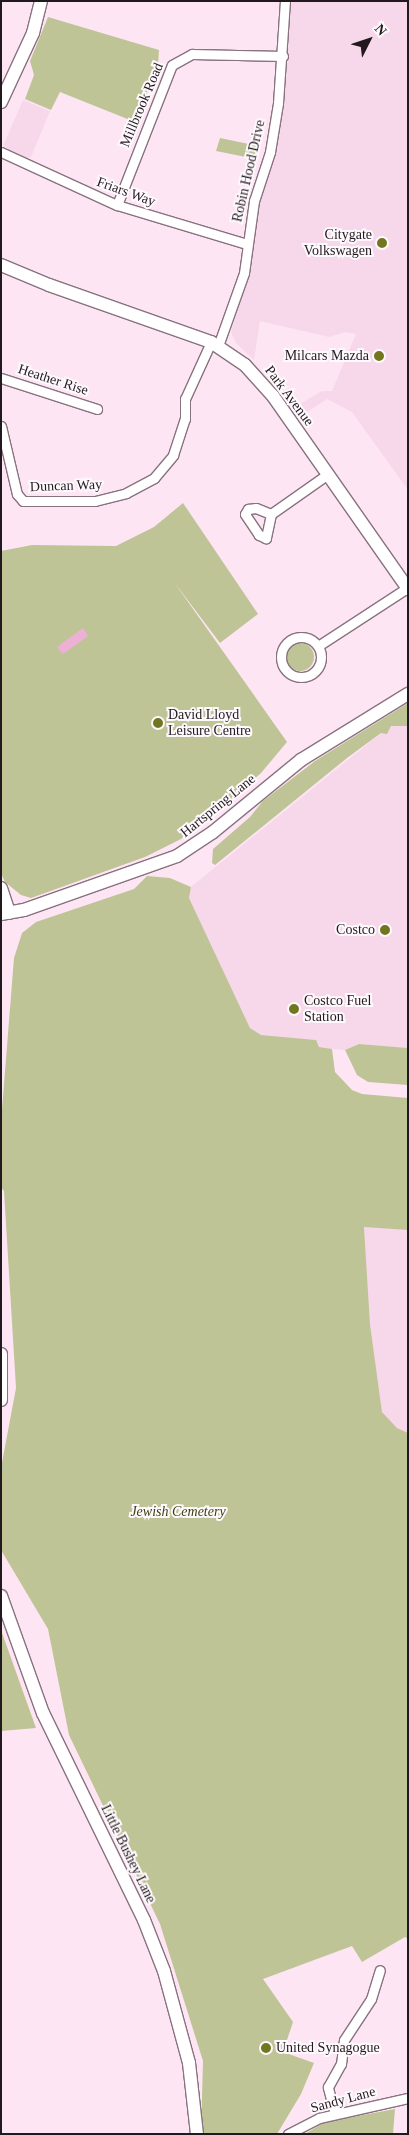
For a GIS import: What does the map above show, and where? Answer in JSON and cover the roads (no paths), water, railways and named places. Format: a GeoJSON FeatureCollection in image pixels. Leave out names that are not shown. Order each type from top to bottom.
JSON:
{"type":"FeatureCollection","features":[{"type":"Feature","properties":{"kind":"street"},"geometry":{"type":"LineString","coordinates":[[1,102],[33,33],[41,1]]}},
{"type":"Feature","properties":{"kind":"street","name":"Robin Hood Drive"},"geometry":{"type":"LineString","coordinates":[[214,344],[244,273],[254,201],[270,152],[283,56],[285,1]]}},
{"type":"Feature","properties":{"kind":"street","name":"Millbrook Road"},"geometry":{"type":"LineString","coordinates":[[117,204],[167,73],[180,58],[192,54],[283,56]]}},
{"type":"Feature","properties":{"kind":"street","name":"Friars Way"},"geometry":{"type":"LineString","coordinates":[[1,152],[117,204],[247,244]]}},
{"type":"Feature","properties":{"kind":"street","name":"Park Avenue"},"geometry":{"type":"LineString","coordinates":[[1,265],[49,285],[214,344],[245,365],[266,386],[408,588]]}},
{"type":"Feature","properties":{"kind":"street","name":"Duncan Way"},"geometry":{"type":"LineString","coordinates":[[1,426],[17,494],[23,501],[95,500],[126,493],[154,478],[173,455],[185,419],[186,399],[214,344]]}},
{"type":"Feature","properties":{"kind":"street","name":"Heather Rise"},"geometry":{"type":"LineString","coordinates":[[1,378],[97,408]]}},
{"type":"Feature","properties":{"kind":"street"},"geometry":{"type":"LineString","coordinates":[[271,514],[328,474]]}},
{"type":"Feature","properties":{"kind":"street"},"geometry":{"type":"LineString","coordinates":[[318,646],[408,588]]}},
{"type":"Feature","properties":{"kind":"street"},"geometry":{"type":"LineString","coordinates":[[306,638],[318,646],[320,663],[312,673],[294,675],[284,667],[282,654],[293,639],[306,638]]}},
{"type":"Feature","properties":{"kind":"street","name":"Hartspring Lane"},"geometry":{"type":"LineString","coordinates":[[5,914],[146,869],[177,856],[213,832],[301,760],[408,694]]}},
{"type":"Feature","properties":{"kind":"street"},"geometry":{"type":"LineString","coordinates":[[1,888],[5,914]]}},
{"type":"Feature","properties":{"kind":"street"},"geometry":{"type":"LineString","coordinates":[[1,1354],[1,1400]]}},
{"type":"Feature","properties":{"kind":"street","name":"Little Bushey Lane"},"geometry":{"type":"LineString","coordinates":[[1,1596],[43,1713],[161,1962],[184,2041],[197,2134]]}},
{"type":"Feature","properties":{"kind":"street"},"geometry":{"type":"LineString","coordinates":[[335,2114],[328,2087],[341,2064],[344,2040],[371,1999],[380,1970]]}},
{"type":"Feature","properties":{"kind":"street","name":"Sandy Lane"},"geometry":{"type":"LineString","coordinates":[[288,2134],[335,2114],[408,2098]]}},
{"type":"Feature","properties":{"kind":"place","name":"Citygate Volkswagen"},"geometry":{"type":"Point","coordinates":[382,243]}},
{"type":"Feature","properties":{"kind":"place","name":"Milcars Mazda"},"geometry":{"type":"Point","coordinates":[379,356]}},
{"type":"Feature","properties":{"kind":"place","name":"David Lloyd Leisure Centre"},"geometry":{"type":"Point","coordinates":[158,723]}},
{"type":"Feature","properties":{"kind":"place","name":"Costco"},"geometry":{"type":"Point","coordinates":[385,930]}},
{"type":"Feature","properties":{"kind":"place","name":"Costco Fuel Station"},"geometry":{"type":"Point","coordinates":[294,1009]}},
{"type":"Feature","properties":{"kind":"place","name":"United Synagogue"},"geometry":{"type":"Point","coordinates":[266,2048]}},
{"type":"Feature","properties":{"kind":"park label","name":"Jewish Cemetery"},"geometry":{"type":"Point","coordinates":[178,1512]}}]}
